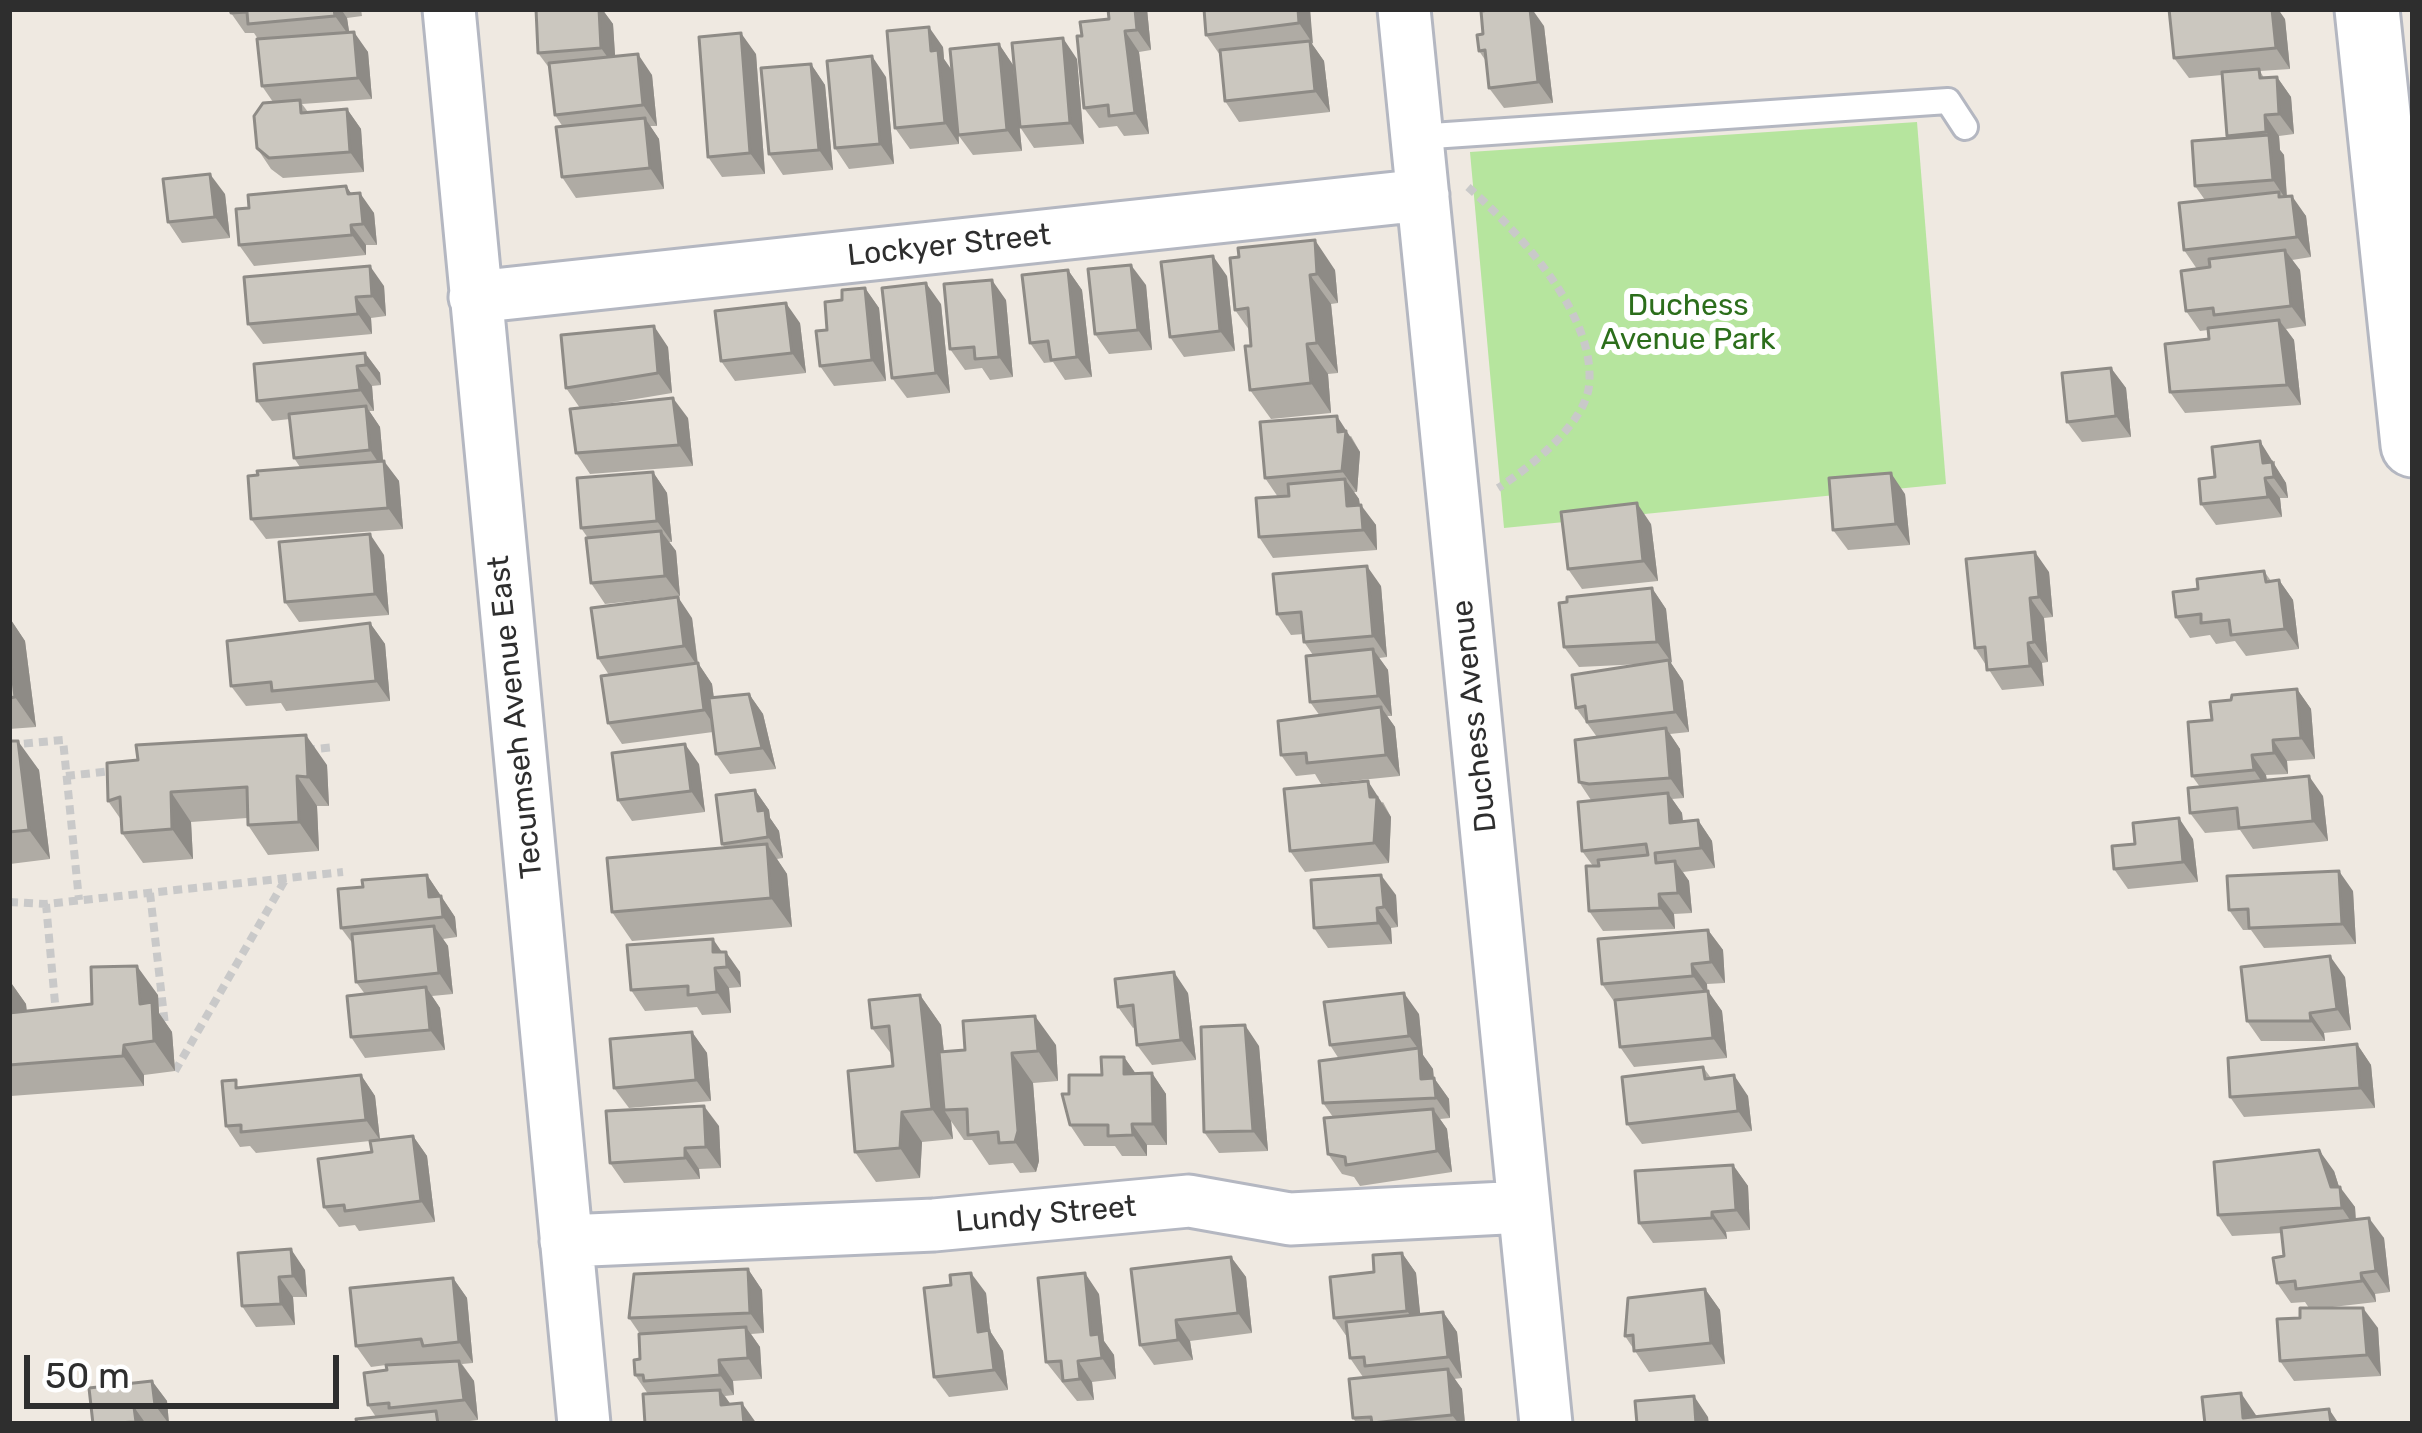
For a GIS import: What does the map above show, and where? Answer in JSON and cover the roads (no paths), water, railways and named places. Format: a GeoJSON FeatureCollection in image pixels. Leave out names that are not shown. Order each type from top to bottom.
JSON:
{"type":"FeatureCollection","features":[{"type":"Feature","properties":{"kind":"street","name":"Tecumseh Avenue East"},"geometry":{"type":"LineString","coordinates":[[449,9],[584,1424]]}},
{"type":"Feature","properties":{"kind":"street","name":"Duchess Avenue"},"geometry":{"type":"LineString","coordinates":[[1404,9],[1546,1424]]}},
{"type":"Feature","properties":{"kind":"street"},"geometry":{"type":"LineString","coordinates":[[2367,9],[2401,210],[2413,445]]}},
{"type":"Feature","properties":{"kind":"street","name":"Lockyer Street"},"geometry":{"type":"LineString","coordinates":[[475,297],[1423,195]]}},
{"type":"Feature","properties":{"kind":"street","name":"Lundy Street"},"geometry":{"type":"LineString","coordinates":[[566,1241],[934,1225],[1189,1201],[1290,1219],[1524,1207]]}},
{"type":"Feature","properties":{"kind":"lane"},"geometry":{"type":"LineString","coordinates":[[1417,140],[1948,100],[1965,127]]}},
{"type":"Feature","properties":{"kind":"park label","name":"Duchess Avenue Park"},"geometry":{"type":"Point","coordinates":[1688,323]}}]}
